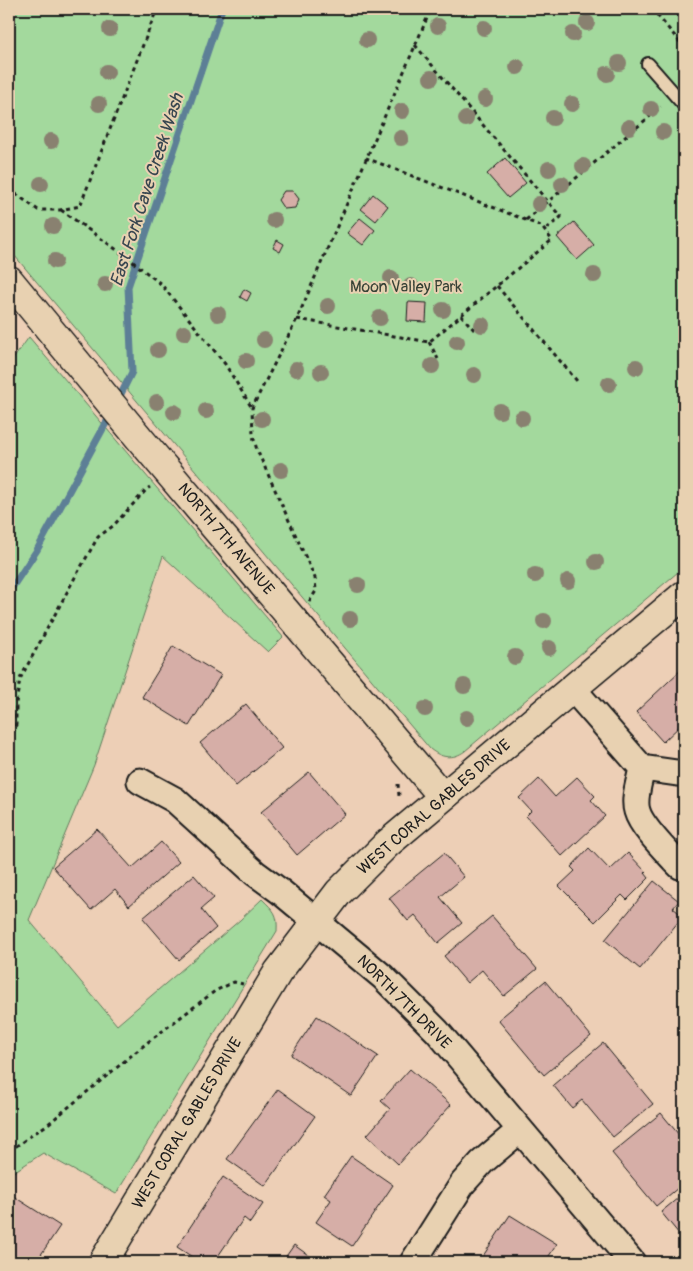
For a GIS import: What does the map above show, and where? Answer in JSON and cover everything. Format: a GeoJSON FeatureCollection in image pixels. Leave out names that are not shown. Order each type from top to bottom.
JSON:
{"type":"FeatureCollection","features":[{"type":"Feature","properties":{"kind":"street","name":"NORTH 7TH AVENUE"},"geometry":{"type":"LineString","coordinates":[[9,280],[140,439],[443,797]]}},
{"type":"Feature","properties":{"kind":"street","name":"WEST CORAL GABLES DRIVE"},"geometry":{"type":"LineString","coordinates":[[103,1262],[278,972],[339,892],[387,844],[684,595]]}},
{"type":"Feature","properties":{"kind":"street"},"geometry":{"type":"LineString","coordinates":[[573,689],[642,768],[684,774]]}},
{"type":"Feature","properties":{"kind":"street"},"geometry":{"type":"LineString","coordinates":[[642,768],[636,801],[637,812],[645,826],[675,862],[680,866],[684,866]]}},
{"type":"Feature","properties":{"kind":"street","name":"NORTH 7TH DRIVE"},"geometry":{"type":"LineString","coordinates":[[140,781],[175,800],[255,873],[383,977],[437,1031],[632,1262]]}},
{"type":"Feature","properties":{"kind":"street"},"geometry":{"type":"LineString","coordinates":[[413,1262],[463,1182],[482,1162],[520,1130]]}},
{"type":"Feature","properties":{"kind":"lane"},"geometry":{"type":"LineString","coordinates":[[648,64],[684,104]]}},
{"type":"Feature","properties":{"kind":"path"},"geometry":{"type":"LineString","coordinates":[[9,189],[38,210],[60,210],[80,206],[157,9]]}},
{"type":"Feature","properties":{"kind":"path"},"geometry":{"type":"LineString","coordinates":[[60,210],[124,255],[161,284],[225,364],[252,408],[297,319],[431,9]]}},
{"type":"Feature","properties":{"kind":"path"},"geometry":{"type":"LineString","coordinates":[[652,9],[684,47]]}},
{"type":"Feature","properties":{"kind":"path"},"geometry":{"type":"LineString","coordinates":[[415,45],[561,217],[546,230]]}},
{"type":"Feature","properties":{"kind":"path"},"geometry":{"type":"LineString","coordinates":[[526,220],[664,104]]}},
{"type":"Feature","properties":{"kind":"path"},"geometry":{"type":"LineString","coordinates":[[674,116],[684,128]]}},
{"type":"Feature","properties":{"kind":"path"},"geometry":{"type":"LineString","coordinates":[[366,158],[541,226],[552,240],[430,342]]}},
{"type":"Feature","properties":{"kind":"path"},"geometry":{"type":"LineString","coordinates":[[497,286],[577,381]]}},
{"type":"Feature","properties":{"kind":"path"},"geometry":{"type":"LineString","coordinates":[[461,315],[476,332]]}},
{"type":"Feature","properties":{"kind":"path"},"geometry":{"type":"LineString","coordinates":[[297,319],[430,342]]}},
{"type":"Feature","properties":{"kind":"path"},"geometry":{"type":"LineString","coordinates":[[430,342],[438,359]]}},
{"type":"Feature","properties":{"kind":"path"},"geometry":{"type":"LineString","coordinates":[[9,742],[16,724],[16,703],[20,679],[98,537],[113,526],[147,489],[175,479]]}},
{"type":"Feature","properties":{"kind":"path"},"geometry":{"type":"LineString","coordinates":[[9,1151],[48,1124],[148,1042],[215,991],[234,982],[269,989]]}},
{"type":"Feature","properties":{"kind":"green space","name":"Moon Valley Park"},"geometry":{"type":"Polygon","coordinates":[[[9,9],[680,9],[684,13],[684,567],[461,754],[447,757],[430,749],[9,249],[9,9]]]}},
{"type":"Feature","properties":{"kind":"green space"},"geometry":{"type":"Polygon","coordinates":[[[29,337],[283,637],[268,652],[163,556],[94,765],[29,920],[117,1025],[262,899],[276,916],[277,931],[116,1194],[43,1153],[9,1175],[9,365],[29,337]]]}},
{"type":"Feature","properties":{"kind":"building"},"geometry":{"type":"Polygon","coordinates":[[[505,158],[526,183],[508,198],[487,174],[505,158]]]}},
{"type":"Feature","properties":{"kind":"building"},"geometry":{"type":"Polygon","coordinates":[[[284,191],[293,191],[299,199],[295,208],[284,209],[278,200],[284,191]]]}},
{"type":"Feature","properties":{"kind":"building"},"geometry":{"type":"Polygon","coordinates":[[[373,194],[388,206],[376,221],[361,209],[373,194]]]}},
{"type":"Feature","properties":{"kind":"building"},"geometry":{"type":"Polygon","coordinates":[[[360,218],[375,230],[363,245],[347,233],[360,218]]]}},
{"type":"Feature","properties":{"kind":"building"},"geometry":{"type":"Polygon","coordinates":[[[574,222],[594,245],[577,260],[557,237],[574,222]]]}},
{"type":"Feature","properties":{"kind":"building"},"geometry":{"type":"Polygon","coordinates":[[[277,240],[284,244],[280,252],[273,248],[277,240]]]}},
{"type":"Feature","properties":{"kind":"building"},"geometry":{"type":"Polygon","coordinates":[[[244,289],[251,293],[247,301],[240,297],[244,289]]]}},
{"type":"Feature","properties":{"kind":"building"},"geometry":{"type":"Polygon","coordinates":[[[408,302],[427,303],[426,322],[407,321],[408,302]]]}},
{"type":"Feature","properties":{"kind":"building"},"geometry":{"type":"Polygon","coordinates":[[[173,646],[221,675],[189,726],[142,697],[173,646]]]}},
{"type":"Feature","properties":{"kind":"building"},"geometry":{"type":"Polygon","coordinates":[[[684,667],[684,722],[663,742],[636,712],[684,667]]]}},
{"type":"Feature","properties":{"kind":"building"},"geometry":{"type":"Polygon","coordinates":[[[246,704],[282,748],[236,786],[200,743],[246,704]]]}},
{"type":"Feature","properties":{"kind":"building"},"geometry":{"type":"Polygon","coordinates":[[[309,772],[345,814],[297,855],[261,812],[309,772]]]}},
{"type":"Feature","properties":{"kind":"building"},"geometry":{"type":"Polygon","coordinates":[[[577,777],[595,796],[591,800],[605,816],[562,856],[526,816],[531,811],[519,798],[539,779],[555,797],[577,777]]]}},
{"type":"Feature","properties":{"kind":"building"},"geometry":{"type":"Polygon","coordinates":[[[97,829],[132,868],[161,842],[179,862],[129,906],[115,889],[91,910],[53,867],[97,829]]]}},
{"type":"Feature","properties":{"kind":"building"},"geometry":{"type":"Polygon","coordinates":[[[589,848],[610,870],[628,853],[646,872],[649,878],[627,900],[622,895],[595,922],[559,886],[575,871],[571,867],[589,848]]]}},
{"type":"Feature","properties":{"kind":"building"},"geometry":{"type":"Polygon","coordinates":[[[444,853],[464,877],[440,897],[462,923],[438,943],[415,915],[408,921],[389,898],[444,853]]]}},
{"type":"Feature","properties":{"kind":"building"},"geometry":{"type":"Polygon","coordinates":[[[194,875],[214,898],[201,909],[216,928],[179,960],[143,918],[194,875]]]}},
{"type":"Feature","properties":{"kind":"building"},"geometry":{"type":"Polygon","coordinates":[[[654,881],[679,901],[673,908],[683,916],[640,969],[605,940],[654,881]]]}},
{"type":"Feature","properties":{"kind":"building"},"geometry":{"type":"Polygon","coordinates":[[[492,916],[537,969],[504,996],[482,970],[467,983],[444,956],[492,916]]]}},
{"type":"Feature","properties":{"kind":"building"},"geometry":{"type":"Polygon","coordinates":[[[545,981],[591,1036],[544,1075],[498,1020],[545,981]]]}},
{"type":"Feature","properties":{"kind":"building"},"geometry":{"type":"Polygon","coordinates":[[[317,1016],[378,1056],[351,1096],[291,1055],[317,1016]]]}},
{"type":"Feature","properties":{"kind":"building"},"geometry":{"type":"Polygon","coordinates":[[[603,1043],[653,1104],[613,1137],[582,1100],[572,1108],[553,1085],[603,1043]]]}},
{"type":"Feature","properties":{"kind":"building"},"geometry":{"type":"Polygon","coordinates":[[[410,1069],[451,1105],[398,1164],[367,1135],[390,1109],[381,1101],[410,1069]]]}},
{"type":"Feature","properties":{"kind":"building"},"geometry":{"type":"Polygon","coordinates":[[[278,1089],[315,1116],[265,1186],[227,1159],[278,1089]]]}},
{"type":"Feature","properties":{"kind":"building"},"geometry":{"type":"Polygon","coordinates":[[[661,1113],[684,1141],[684,1183],[656,1206],[612,1153],[661,1113]]]}},
{"type":"Feature","properties":{"kind":"building"},"geometry":{"type":"Polygon","coordinates":[[[351,1156],[393,1185],[352,1246],[316,1222],[331,1200],[324,1195],[351,1156]]]}},
{"type":"Feature","properties":{"kind":"building"},"geometry":{"type":"Polygon","coordinates":[[[223,1177],[263,1204],[250,1223],[244,1218],[214,1262],[200,1262],[177,1247],[223,1177]]]}},
{"type":"Feature","properties":{"kind":"building"},"geometry":{"type":"Polygon","coordinates":[[[684,1193],[684,1240],[661,1212],[684,1193]]]}},
{"type":"Feature","properties":{"kind":"building"},"geometry":{"type":"Polygon","coordinates":[[[13,1196],[60,1226],[36,1262],[9,1262],[9,1203],[13,1196]]]}},
{"type":"Feature","properties":{"kind":"building"},"geometry":{"type":"Polygon","coordinates":[[[510,1215],[557,1244],[545,1262],[479,1262],[510,1215]]]}},
{"type":"Feature","properties":{"kind":"building"},"geometry":{"type":"Polygon","coordinates":[[[294,1245],[318,1262],[282,1262],[294,1245]]]}},
{"type":"Feature","properties":{"kind":"waterway","name":"East Fork Cave Creek Wash"},"geometry":{"type":"LineString","coordinates":[[117,402],[132,372],[128,287],[222,9]]}},
{"type":"Feature","properties":{"kind":"waterway","name":"East Fork Cave Creek Wash"},"geometry":{"type":"LineString","coordinates":[[9,592],[37,550],[111,414]]}}]}
